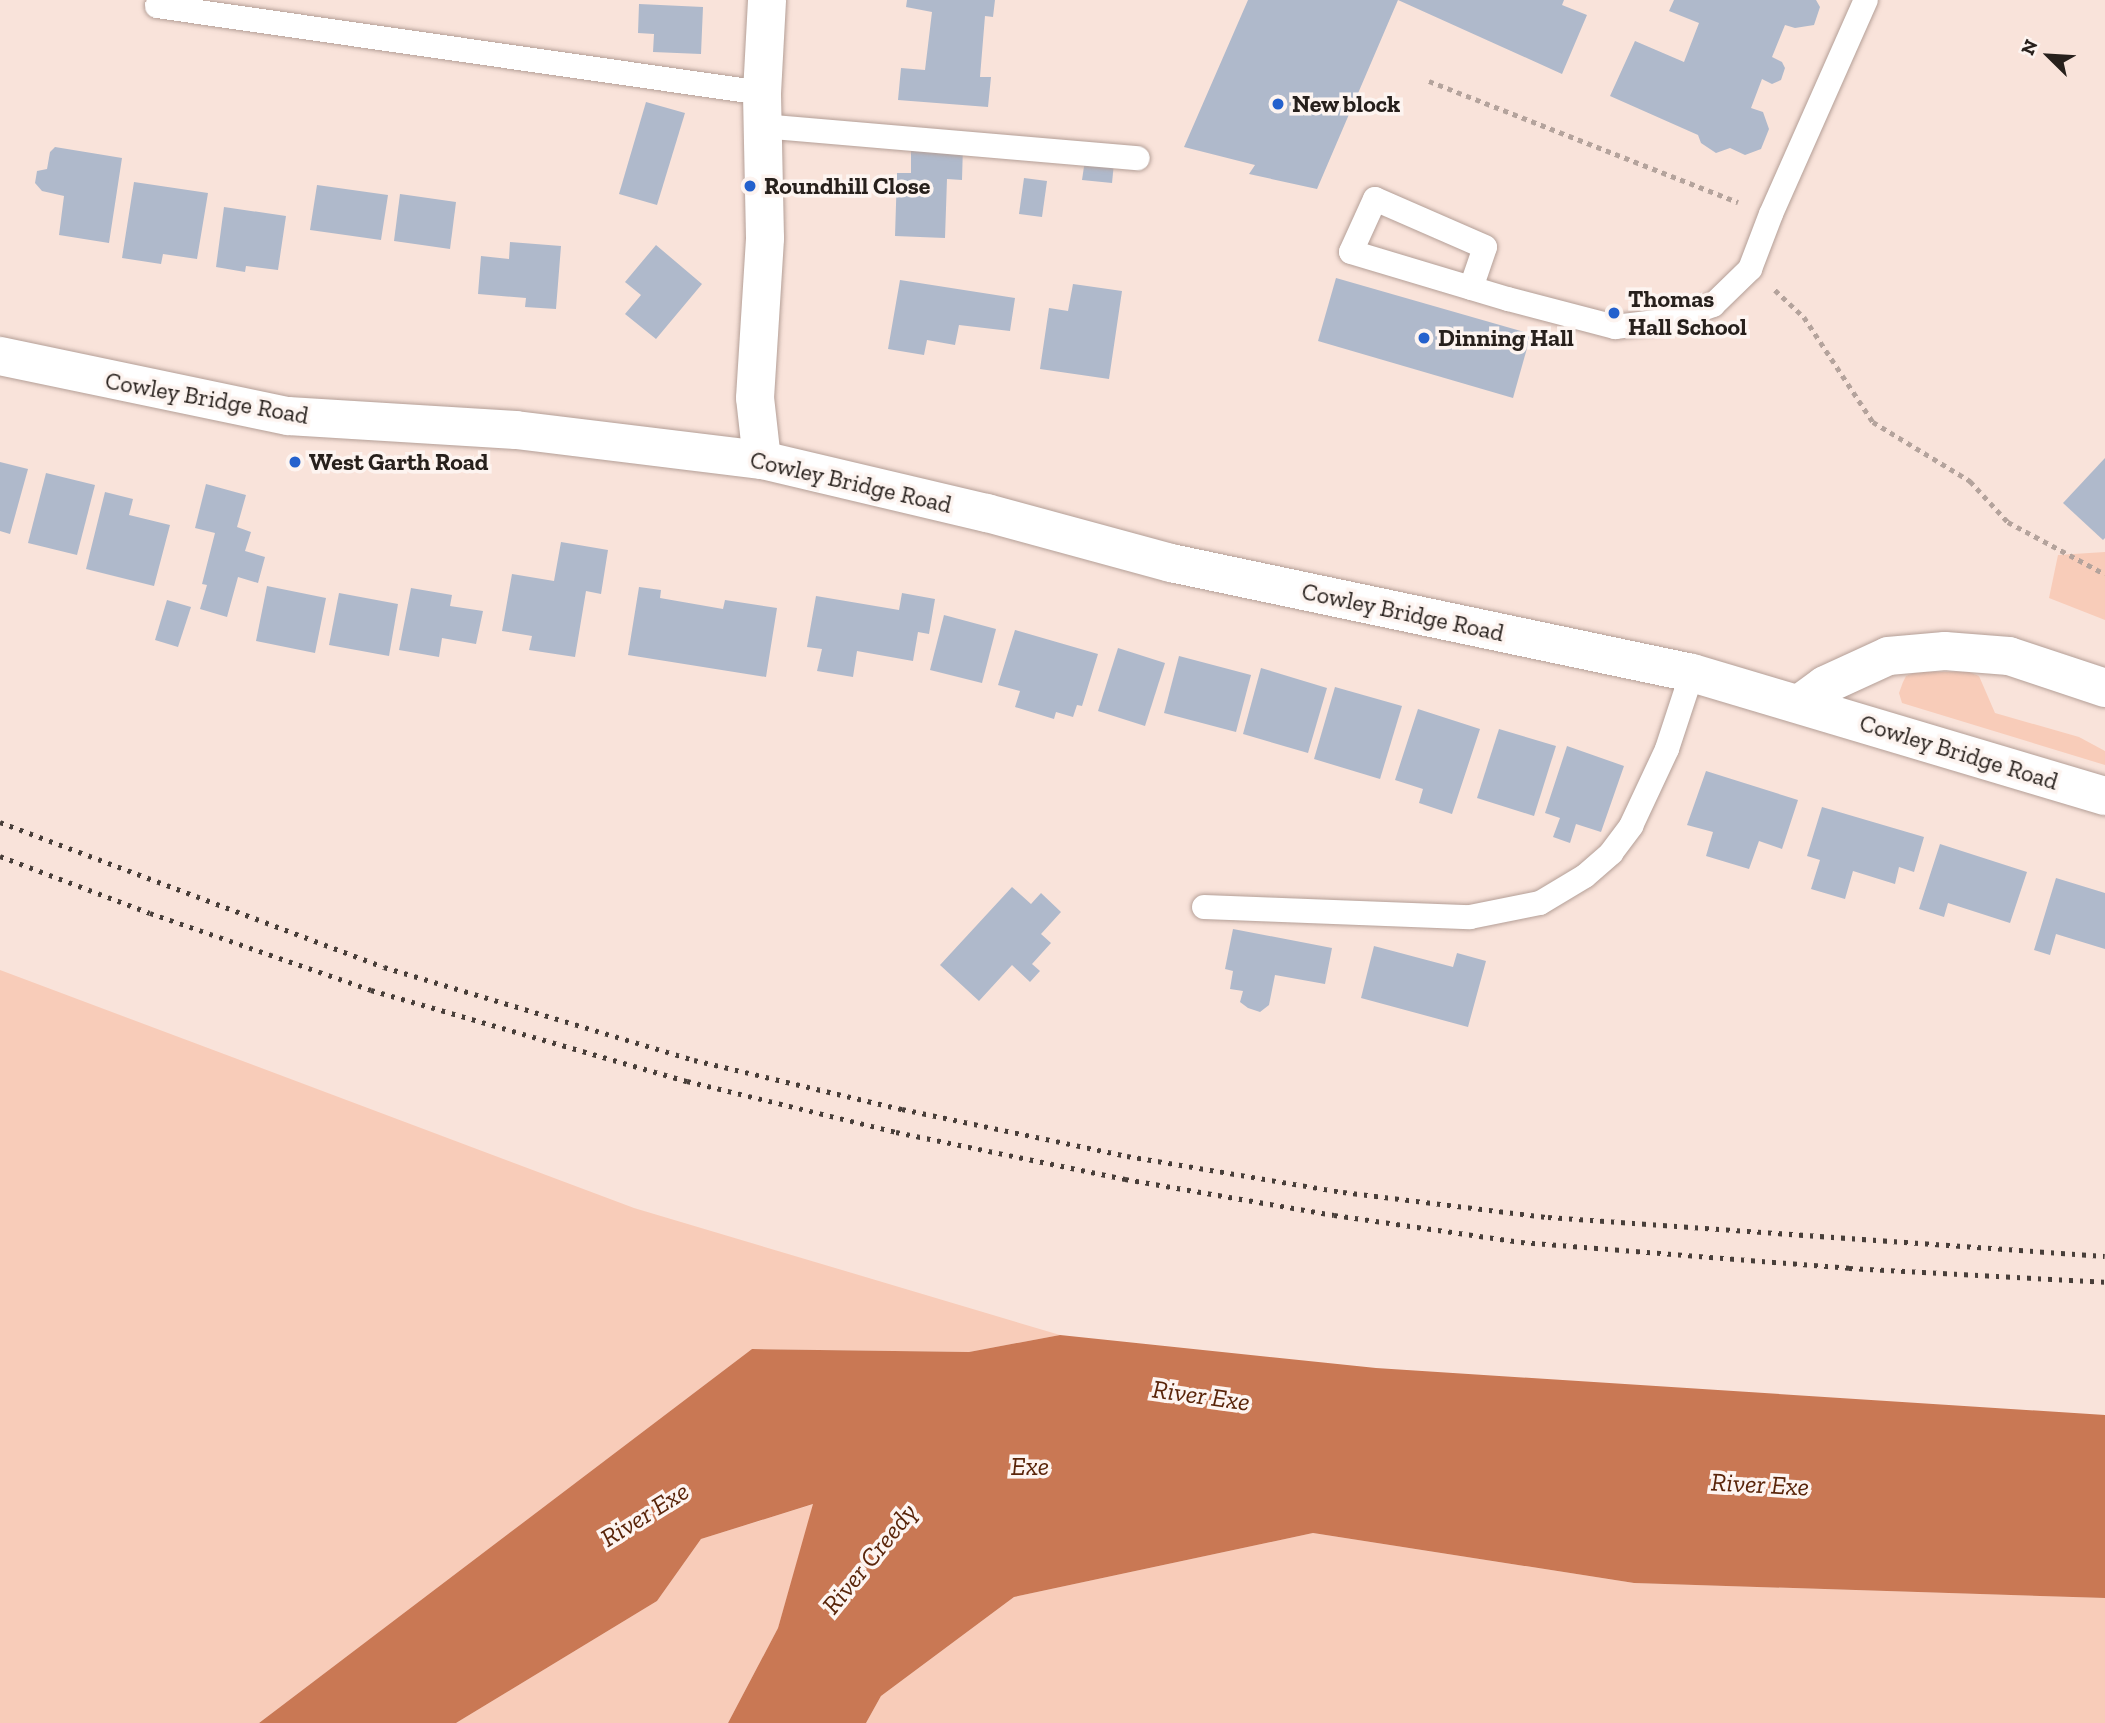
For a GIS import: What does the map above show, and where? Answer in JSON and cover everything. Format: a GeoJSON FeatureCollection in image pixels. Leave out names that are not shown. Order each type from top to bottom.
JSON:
{"type":"FeatureCollection","features":[{"type":"Feature","properties":{"kind":"main road"},"geometry":{"type":"LineString","coordinates":[[762,460],[755,398],[765,238],[762,109],[768,0]]}},
{"type":"Feature","properties":{"kind":"main road","name":"Cowley Bridge Road"},"geometry":{"type":"LineString","coordinates":[[0,356],[288,416],[516,430],[762,460],[987,513],[1171,563],[1692,673],[2105,796]]}},
{"type":"Feature","properties":{"kind":"main road"},"geometry":{"type":"LineString","coordinates":[[1799,704],[1825,685],[1888,656],[1945,651],[2009,656],[2105,688]]}},
{"type":"Feature","properties":{"kind":"lane"},"geometry":{"type":"LineString","coordinates":[[1471,288],[1485,247],[1375,199],[1351,252],[1471,288],[1615,327],[1671,320],[1713,304],[1750,269],[1771,214],[1866,0]]}},
{"type":"Feature","properties":{"kind":"lane"},"geometry":{"type":"LineString","coordinates":[[157,6],[762,109],[1138,158]]}},
{"type":"Feature","properties":{"kind":"lane"},"geometry":{"type":"LineString","coordinates":[[1204,906],[1470,917],[1540,903],[1585,876],[1611,853],[1631,827],[1667,749],[1692,673]]}},
{"type":"Feature","properties":{"kind":"path"},"geometry":{"type":"LineString","coordinates":[[1429,81],[1771,214]]}},
{"type":"Feature","properties":{"kind":"path"},"geometry":{"type":"LineString","coordinates":[[1750,269],[1804,317],[1873,422],[1970,481],[2008,522],[2105,574]]}},
{"type":"Feature","properties":{"kind":"shaded area"},"geometry":{"type":"Polygon","coordinates":[[[2105,552],[2105,620],[2049,598],[2058,555],[2105,552]]]}},
{"type":"Feature","properties":{"kind":"shaded area"},"geometry":{"type":"Polygon","coordinates":[[[1917,672],[1969,672],[1979,676],[1995,713],[2079,737],[2105,751],[2105,765],[1902,703],[1899,693],[1903,682],[1906,676],[1917,672]]]}},
{"type":"Feature","properties":{"kind":"shaded area"},"geometry":{"type":"Polygon","coordinates":[[[0,970],[634,1208],[1060,1335],[969,1352],[752,1349],[259,1723],[0,1723],[0,970]]]}},
{"type":"Feature","properties":{"kind":"shaded area"},"geometry":{"type":"Polygon","coordinates":[[[814,1504],[778,1628],[728,1723],[456,1723],[657,1601],[701,1539],[814,1504]]]}},
{"type":"Feature","properties":{"kind":"shaded area"},"geometry":{"type":"Polygon","coordinates":[[[1313,1533],[1634,1583],[2105,1598],[2105,1723],[866,1723],[881,1696],[1014,1597],[1313,1533]]]}},
{"type":"Feature","properties":{"kind":"water","name":"Exe"},"geometry":{"type":"Polygon","coordinates":[[[1060,1335],[1376,1368],[2105,1415],[2105,1598],[1634,1583],[1313,1533],[1014,1597],[881,1696],[866,1723],[728,1723],[778,1628],[813,1504],[701,1539],[657,1601],[456,1723],[259,1723],[752,1349],[969,1352],[1060,1335]]]}},
{"type":"Feature","properties":{"kind":"building"},"geometry":{"type":"Polygon","coordinates":[[[907,0],[995,0],[993,17],[985,16],[980,77],[991,77],[988,107],[898,100],[901,68],[925,70],[932,12],[906,7],[907,0]]]}},
{"type":"Feature","properties":{"kind":"building","name":"New block"},"geometry":{"type":"Polygon","coordinates":[[[1248,0],[1398,0],[1317,189],[1249,174],[1255,165],[1184,147],[1248,0]]]}},
{"type":"Feature","properties":{"kind":"building"},"geometry":{"type":"Polygon","coordinates":[[[1398,0],[1564,0],[1562,5],[1587,15],[1562,74],[1398,0]]]}},
{"type":"Feature","properties":{"kind":"building"},"geometry":{"type":"Polygon","coordinates":[[[1674,0],[1816,0],[1820,7],[1814,25],[1795,28],[1785,25],[1772,57],[1782,62],[1785,68],[1781,80],[1772,84],[1762,79],[1751,108],[1763,112],[1769,129],[1761,149],[1745,155],[1730,148],[1716,153],[1701,143],[1698,135],[1610,96],[1635,41],[1684,62],[1699,23],[1669,11],[1674,0]]]}},
{"type":"Feature","properties":{"kind":"building"},"geometry":{"type":"Polygon","coordinates":[[[639,4],[703,7],[701,54],[653,52],[654,34],[638,33],[639,4]]]}},
{"type":"Feature","properties":{"kind":"building"},"geometry":{"type":"Polygon","coordinates":[[[646,102],[685,113],[657,205],[619,194],[646,102]]]}},
{"type":"Feature","properties":{"kind":"building"},"geometry":{"type":"Polygon","coordinates":[[[911,143],[963,145],[962,180],[947,179],[945,238],[895,236],[897,173],[911,173],[911,143]]]}},
{"type":"Feature","properties":{"kind":"building"},"geometry":{"type":"Polygon","coordinates":[[[55,147],[122,158],[109,243],[59,235],[64,196],[42,191],[35,183],[37,171],[47,169],[50,152],[55,147]]]}},
{"type":"Feature","properties":{"kind":"building"},"geometry":{"type":"Polygon","coordinates":[[[1085,160],[1114,163],[1112,183],[1082,180],[1085,160]]]}},
{"type":"Feature","properties":{"kind":"building"},"geometry":{"type":"Polygon","coordinates":[[[1024,178],[1047,181],[1042,217],[1019,214],[1024,178]]]}},
{"type":"Feature","properties":{"kind":"building"},"geometry":{"type":"Polygon","coordinates":[[[134,182],[208,193],[197,259],[163,254],[161,264],[122,258],[134,182]]]}},
{"type":"Feature","properties":{"kind":"building"},"geometry":{"type":"Polygon","coordinates":[[[317,185],[388,195],[381,240],[310,230],[317,185]]]}},
{"type":"Feature","properties":{"kind":"building"},"geometry":{"type":"Polygon","coordinates":[[[400,194],[456,202],[450,249],[394,241],[400,194]]]}},
{"type":"Feature","properties":{"kind":"building"},"geometry":{"type":"Polygon","coordinates":[[[224,207],[286,216],[278,270],[246,266],[245,272],[216,267],[224,207]]]}},
{"type":"Feature","properties":{"kind":"building"},"geometry":{"type":"Polygon","coordinates":[[[510,242],[561,246],[556,309],[525,307],[526,298],[478,294],[481,256],[509,259],[510,242]]]}},
{"type":"Feature","properties":{"kind":"building"},"geometry":{"type":"Polygon","coordinates":[[[656,245],[702,284],[656,339],[625,314],[641,295],[625,282],[656,245]]]}},
{"type":"Feature","properties":{"kind":"building","name":"Dinning Hall"},"geometry":{"type":"Polygon","coordinates":[[[1336,278],[1531,334],[1513,398],[1318,341],[1336,278]]]}},
{"type":"Feature","properties":{"kind":"building"},"geometry":{"type":"Polygon","coordinates":[[[900,280],[1015,298],[1010,331],[959,325],[955,345],[927,340],[924,355],[888,349],[900,280]]]}},
{"type":"Feature","properties":{"kind":"building"},"geometry":{"type":"Polygon","coordinates":[[[1073,284],[1122,291],[1109,379],[1040,369],[1049,308],[1068,311],[1073,284]]]}},
{"type":"Feature","properties":{"kind":"building"},"geometry":{"type":"Polygon","coordinates":[[[2105,458],[2105,538],[2103,540],[2063,503],[2105,458]]]}},
{"type":"Feature","properties":{"kind":"building"},"geometry":{"type":"Polygon","coordinates":[[[0,462],[28,469],[10,534],[0,531],[0,462]]]}},
{"type":"Feature","properties":{"kind":"building"},"geometry":{"type":"Polygon","coordinates":[[[46,473],[95,485],[77,555],[28,543],[46,473]]]}},
{"type":"Feature","properties":{"kind":"building"},"geometry":{"type":"Polygon","coordinates":[[[206,484],[246,495],[237,527],[251,532],[245,551],[265,557],[258,583],[238,577],[227,617],[200,609],[207,585],[202,584],[215,533],[195,528],[206,484]]]}},
{"type":"Feature","properties":{"kind":"building"},"geometry":{"type":"Polygon","coordinates":[[[105,492],[133,499],[129,515],[170,525],[154,586],[86,569],[105,492]]]}},
{"type":"Feature","properties":{"kind":"building"},"geometry":{"type":"Polygon","coordinates":[[[561,542],[608,550],[601,594],[586,591],[575,657],[529,650],[532,636],[502,631],[512,574],[554,581],[561,542]]]}},
{"type":"Feature","properties":{"kind":"building"},"geometry":{"type":"Polygon","coordinates":[[[267,586],[326,598],[315,653],[256,641],[267,586]]]}},
{"type":"Feature","properties":{"kind":"building"},"geometry":{"type":"Polygon","coordinates":[[[639,587],[661,590],[660,598],[723,609],[725,600],[777,608],[766,677],[628,655],[639,587]]]}},
{"type":"Feature","properties":{"kind":"building"},"geometry":{"type":"Polygon","coordinates":[[[411,588],[452,595],[450,606],[483,611],[476,644],[442,638],[439,657],[399,650],[411,588]]]}},
{"type":"Feature","properties":{"kind":"building"},"geometry":{"type":"Polygon","coordinates":[[[339,593],[398,604],[389,656],[329,645],[339,593]]]}},
{"type":"Feature","properties":{"kind":"building"},"geometry":{"type":"Polygon","coordinates":[[[902,593],[935,599],[929,634],[918,632],[913,661],[857,651],[853,677],[817,671],[822,649],[807,647],[816,596],[899,610],[902,593]]]}},
{"type":"Feature","properties":{"kind":"building"},"geometry":{"type":"Polygon","coordinates":[[[167,600],[191,607],[178,647],[155,640],[167,600]]]}},
{"type":"Feature","properties":{"kind":"building"},"geometry":{"type":"Polygon","coordinates":[[[944,615],[996,629],[982,683],[930,670],[944,615]]]}},
{"type":"Feature","properties":{"kind":"building"},"geometry":{"type":"Polygon","coordinates":[[[1015,630],[1098,654],[1082,706],[1077,705],[1073,717],[1056,712],[1054,719],[1015,707],[1020,691],[998,685],[1015,630]]]}},
{"type":"Feature","properties":{"kind":"building"},"geometry":{"type":"Polygon","coordinates":[[[1118,648],[1165,663],[1145,726],[1098,711],[1118,648]]]}},
{"type":"Feature","properties":{"kind":"building"},"geometry":{"type":"Polygon","coordinates":[[[1179,656],[1251,675],[1236,732],[1164,713],[1179,656]]]}},
{"type":"Feature","properties":{"kind":"building"},"geometry":{"type":"Polygon","coordinates":[[[1261,668],[1327,688],[1308,753],[1243,734],[1261,668]]]}},
{"type":"Feature","properties":{"kind":"building"},"geometry":{"type":"Polygon","coordinates":[[[1335,687],[1402,706],[1380,779],[1314,759],[1335,687]]]}},
{"type":"Feature","properties":{"kind":"building"},"geometry":{"type":"Polygon","coordinates":[[[1418,709],[1480,729],[1452,814],[1419,803],[1423,789],[1395,780],[1418,709]]]}},
{"type":"Feature","properties":{"kind":"building"},"geometry":{"type":"Polygon","coordinates":[[[1499,729],[1556,746],[1534,816],[1477,798],[1499,729]]]}},
{"type":"Feature","properties":{"kind":"building"},"geometry":{"type":"Polygon","coordinates":[[[1567,746],[1624,766],[1601,832],[1576,824],[1570,843],[1553,837],[1560,818],[1545,813],[1567,746]]]}},
{"type":"Feature","properties":{"kind":"building"},"geometry":{"type":"Polygon","coordinates":[[[1706,771],[1798,800],[1782,849],[1759,841],[1749,869],[1706,856],[1713,832],[1687,825],[1706,771]]]}},
{"type":"Feature","properties":{"kind":"building"},"geometry":{"type":"Polygon","coordinates":[[[1822,807],[1924,837],[1914,872],[1899,867],[1895,884],[1853,871],[1845,899],[1811,889],[1820,860],[1807,856],[1822,807]]]}},
{"type":"Feature","properties":{"kind":"building"},"geometry":{"type":"Polygon","coordinates":[[[1940,844],[2027,872],[2010,923],[1948,903],[1944,917],[1919,909],[1940,844]]]}},
{"type":"Feature","properties":{"kind":"building"},"geometry":{"type":"Polygon","coordinates":[[[2056,878],[2105,893],[2105,949],[2056,934],[2050,955],[2034,950],[2056,878]]]}},
{"type":"Feature","properties":{"kind":"building"},"geometry":{"type":"Polygon","coordinates":[[[1012,887],[1031,904],[1041,893],[1061,912],[1041,934],[1051,943],[1032,964],[1040,971],[1030,982],[1012,965],[979,1001],[940,965],[1012,887]]]}},
{"type":"Feature","properties":{"kind":"building"},"geometry":{"type":"Polygon","coordinates":[[[1233,929],[1332,948],[1325,984],[1275,975],[1269,1005],[1260,1012],[1248,1008],[1240,1002],[1243,991],[1230,989],[1233,971],[1225,969],[1233,929]]]}},
{"type":"Feature","properties":{"kind":"building"},"geometry":{"type":"Polygon","coordinates":[[[1374,946],[1453,967],[1457,953],[1486,961],[1468,1027],[1361,998],[1374,946]]]}},
{"type":"Feature","properties":{"kind":"railway"},"geometry":{"type":"LineString","coordinates":[[0,822],[384,967],[694,1060],[902,1109],[1127,1156],[1343,1192],[1548,1217],[2105,1256]]}},
{"type":"Feature","properties":{"kind":"railway"},"geometry":{"type":"LineString","coordinates":[[0,856],[150,913],[371,990],[687,1081],[896,1132],[1125,1179],[1334,1215],[1521,1242],[1849,1268],[2105,1282]]}},
{"type":"Feature","properties":{"kind":"place","name":"New block"},"geometry":{"type":"Point","coordinates":[1278,104]}},
{"type":"Feature","properties":{"kind":"place","name":"Roundhill Close"},"geometry":{"type":"Point","coordinates":[750,186]}},
{"type":"Feature","properties":{"kind":"place","name":"Thomas Hall School"},"geometry":{"type":"Point","coordinates":[1614,313]}},
{"type":"Feature","properties":{"kind":"place","name":"Dinning Hall"},"geometry":{"type":"Point","coordinates":[1424,338]}},
{"type":"Feature","properties":{"kind":"place","name":"West Garth Road"},"geometry":{"type":"Point","coordinates":[295,462]}},
{"type":"Feature","properties":{"kind":"water label","name":"River Exe"},"geometry":{"type":"Point","coordinates":[1201,1396]}},
{"type":"Feature","properties":{"kind":"water label","name":"River Exe"},"geometry":{"type":"Point","coordinates":[1760,1485]}},
{"type":"Feature","properties":{"kind":"water label","name":"River Exe"},"geometry":{"type":"Point","coordinates":[645,1515]}},
{"type":"Feature","properties":{"kind":"water label","name":"River Creedy"},"geometry":{"type":"Point","coordinates":[870,1559]}}]}
